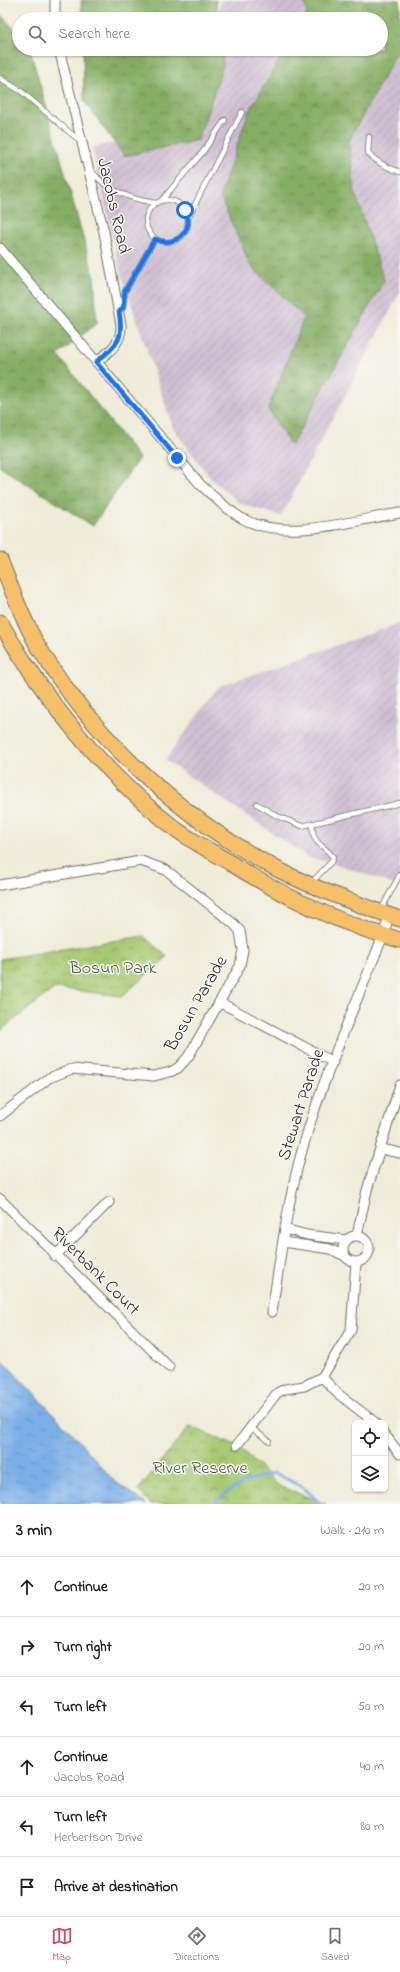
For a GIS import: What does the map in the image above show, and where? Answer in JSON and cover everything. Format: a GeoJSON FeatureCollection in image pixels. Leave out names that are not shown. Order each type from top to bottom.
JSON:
{"type":"FeatureCollection","features":[{"type":"Feature","properties":{"kind":"main road"},"geometry":{"type":"LineString","coordinates":[[0,560],[19,608],[38,646],[81,707],[127,757],[158,787],[192,815],[226,839],[278,870],[390,916]]}},
{"type":"Feature","properties":{"kind":"main road"},"geometry":{"type":"LineString","coordinates":[[0,622],[20,657],[76,734],[129,789],[174,827],[280,892],[322,913],[383,936],[400,940]]}},
{"type":"Feature","properties":{"kind":"street"},"geometry":{"type":"LineString","coordinates":[[55,0],[55,12]]}},
{"type":"Feature","properties":{"kind":"street","name":"Jacobs Road"},"geometry":{"type":"LineString","coordinates":[[61,56],[104,232],[122,330],[116,344],[96,362]]}},
{"type":"Feature","properties":{"kind":"street"},"geometry":{"type":"LineString","coordinates":[[0,248],[200,484],[222,504],[244,519],[268,528],[298,529],[400,513]]}},
{"type":"Feature","properties":{"kind":"street","name":"Bosun Parade"},"geometry":{"type":"LineString","coordinates":[[0,885],[141,861],[166,870],[234,924],[240,931],[243,943],[240,966],[188,1057],[170,1072],[154,1076],[72,1069],[49,1078],[0,1116]]}},
{"type":"Feature","properties":{"kind":"street","name":"Stewart Parade"},"geometry":{"type":"LineString","coordinates":[[272,1312],[285,1229],[301,1155],[320,1092],[390,916]]}},
{"type":"Feature","properties":{"kind":"street"},"geometry":{"type":"LineString","coordinates":[[219,1002],[332,1062]]}},
{"type":"Feature","properties":{"kind":"street"},"geometry":{"type":"LineString","coordinates":[[357,1235],[367,1190],[400,1085]]}},
{"type":"Feature","properties":{"kind":"street"},"geometry":{"type":"LineString","coordinates":[[381,1149],[400,1153]]}},
{"type":"Feature","properties":{"kind":"street","name":"Riverbank Court"},"geometry":{"type":"LineString","coordinates":[[0,1199],[169,1367]]}},
{"type":"Feature","properties":{"kind":"street"},"geometry":{"type":"LineString","coordinates":[[56,1256],[109,1202]]}},
{"type":"Feature","properties":{"kind":"street"},"geometry":{"type":"LineString","coordinates":[[283,1242],[330,1249],[345,1256],[348,1260],[356,1262],[364,1260],[370,1250],[370,1245],[365,1238],[357,1235],[346,1240],[307,1235],[285,1229]]}},
{"type":"Feature","properties":{"kind":"street"},"geometry":{"type":"LineString","coordinates":[[345,1256],[343,1248],[346,1240]]}},
{"type":"Feature","properties":{"kind":"street"},"geometry":{"type":"LineString","coordinates":[[237,1445],[277,1393],[285,1389],[304,1386],[322,1377],[351,1330],[356,1262]]}},
{"type":"Feature","properties":{"kind":"street"},"geometry":{"type":"LineString","coordinates":[[322,1377],[337,1393],[372,1420]]}},
{"type":"Feature","properties":{"kind":"street"},"geometry":{"type":"LineString","coordinates":[[388,1439],[400,1454]]}},
{"type":"Feature","properties":{"kind":"lane"},"geometry":{"type":"LineString","coordinates":[[0,78],[22,92],[82,142]]}},
{"type":"Feature","properties":{"kind":"lane"},"geometry":{"type":"LineString","coordinates":[[188,218],[185,210],[179,203],[170,200],[156,203],[149,209],[146,221],[149,233],[155,239],[167,242],[178,239],[186,230],[188,218],[242,112]]}},
{"type":"Feature","properties":{"kind":"lane"},"geometry":{"type":"LineString","coordinates":[[161,201],[202,153],[225,120]]}},
{"type":"Feature","properties":{"kind":"lane"},"geometry":{"type":"LineString","coordinates":[[369,137],[368,153],[372,158],[390,169],[400,172]]}},
{"type":"Feature","properties":{"kind":"lane"},"geometry":{"type":"LineString","coordinates":[[89,169],[99,180],[124,194],[140,200],[156,203]]}},
{"type":"Feature","properties":{"kind":"lane"},"geometry":{"type":"LineString","coordinates":[[119,311],[123,308],[125,291],[131,279],[155,239]]}},
{"type":"Feature","properties":{"kind":"lane"},"geometry":{"type":"LineString","coordinates":[[257,804],[302,826],[400,803]]}},
{"type":"Feature","properties":{"kind":"lane"},"geometry":{"type":"LineString","coordinates":[[310,884],[331,862],[333,857],[318,844],[313,835],[312,824]]}},
{"type":"Feature","properties":{"kind":"lane"},"geometry":{"type":"LineString","coordinates":[[390,916],[400,874]]}},
{"type":"Feature","properties":{"kind":"lane"},"geometry":{"type":"LineString","coordinates":[[250,1427],[269,1441]]}},
{"type":"Feature","properties":{"kind":"shaded area"},"geometry":{"type":"Polygon","coordinates":[[[220,0],[400,0],[400,292],[281,516],[241,504],[211,479],[173,428],[120,270],[92,147],[194,130],[213,56],[388,56],[388,12],[219,12],[220,0]]]}},
{"type":"Feature","properties":{"kind":"shaded area"},"geometry":{"type":"Polygon","coordinates":[[[400,623],[400,887],[331,862],[309,858],[165,760],[218,687],[400,623]]]}},
{"type":"Feature","properties":{"kind":"green space"},"geometry":{"type":"Polygon","coordinates":[[[81,0],[216,0],[217,12],[82,12],[81,0]]]}},
{"type":"Feature","properties":{"kind":"green space"},"geometry":{"type":"Polygon","coordinates":[[[304,0],[400,0],[400,47],[349,140],[355,193],[384,280],[291,446],[268,409],[304,317],[250,265],[220,196],[248,113],[282,56],[388,56],[388,12],[306,12],[304,0]]]}},
{"type":"Feature","properties":{"kind":"green space"},"geometry":{"type":"Polygon","coordinates":[[[0,14],[12,27],[12,56],[32,56],[94,276],[97,323],[58,355],[139,458],[93,526],[0,467],[0,14]]]}},
{"type":"Feature","properties":{"kind":"green space"},"geometry":{"type":"Polygon","coordinates":[[[83,56],[222,56],[223,65],[198,140],[124,156],[84,101],[83,56]]]}},
{"type":"Feature","properties":{"kind":"green space","name":"Bosun Park"},"geometry":{"type":"Polygon","coordinates":[[[144,936],[167,957],[122,996],[55,988],[0,1031],[0,959],[144,936]]]}},
{"type":"Feature","properties":{"kind":"green space","name":"River Reserve"},"geometry":{"type":"Polygon","coordinates":[[[190,1426],[240,1448],[279,1486],[326,1504],[151,1504],[138,1490],[190,1426]]]}},
{"type":"Feature","properties":{"kind":"water"},"geometry":{"type":"Polygon","coordinates":[[[0,1358],[80,1442],[113,1480],[146,1504],[0,1504],[0,1358]]]}},
{"type":"Feature","properties":{"kind":"waterway"},"geometry":{"type":"LineString","coordinates":[[213,1504],[227,1492],[241,1484],[275,1473],[304,1488],[321,1504]]}},
{"type":"Feature","properties":{"kind":"route"},"geometry":{"type":"LineString","coordinates":[[177,458],[96,362],[116,344],[120,337],[122,330],[119,311],[123,308],[125,291],[131,279],[155,239],[161,242],[170,242],[176,241],[183,235],[188,228],[188,215],[185,210]]}}]}
